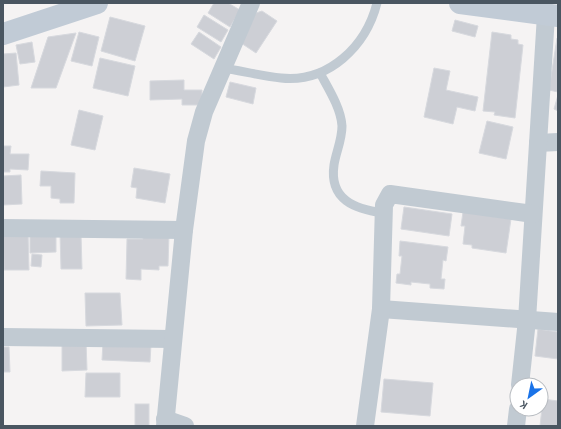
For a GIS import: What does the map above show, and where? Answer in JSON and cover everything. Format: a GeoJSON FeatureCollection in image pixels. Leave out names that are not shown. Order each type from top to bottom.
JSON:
{"type":"FeatureCollection","features":[{"type":"Feature","properties":{"kind":"main road"},"geometry":{"type":"LineString","coordinates":[[3,34],[97,3]]}},
{"type":"Feature","properties":{"kind":"main road"},"geometry":{"type":"LineString","coordinates":[[460,3],[552,15]]}},
{"type":"Feature","properties":{"kind":"street"},"geometry":{"type":"LineString","coordinates":[[185,426],[165,423],[184,230],[196,141],[204,112],[251,3]]}},
{"type":"Feature","properties":{"kind":"street"},"geometry":{"type":"LineString","coordinates":[[521,377],[527,320],[538,143],[552,15]]}},
{"type":"Feature","properties":{"kind":"street"},"geometry":{"type":"LineString","coordinates":[[538,143],[558,142]]}},
{"type":"Feature","properties":{"kind":"street"},"geometry":{"type":"LineString","coordinates":[[365,426],[381,309],[383,213],[384,205],[390,194],[534,214]]}},
{"type":"Feature","properties":{"kind":"street"},"geometry":{"type":"LineString","coordinates":[[3,228],[184,230]]}},
{"type":"Feature","properties":{"kind":"street"},"geometry":{"type":"LineString","coordinates":[[381,309],[558,322]]}},
{"type":"Feature","properties":{"kind":"street"},"geometry":{"type":"LineString","coordinates":[[3,337],[173,339]]}},
{"type":"Feature","properties":{"kind":"lane"},"geometry":{"type":"LineString","coordinates":[[223,68],[282,78],[301,77],[320,73],[344,58],[363,37],[374,15],[377,3]]}},
{"type":"Feature","properties":{"kind":"lane"},"geometry":{"type":"LineString","coordinates":[[320,73],[332,97],[342,126],[341,139],[334,165],[333,177],[336,187],[345,200],[353,206],[383,213]]}},
{"type":"Feature","properties":{"kind":"building"},"geometry":{"type":"Polygon","coordinates":[[[214,3],[228,3],[240,10],[230,27],[208,13],[214,3]]]}},
{"type":"Feature","properties":{"kind":"building"},"geometry":{"type":"Polygon","coordinates":[[[262,11],[277,21],[256,53],[238,41],[256,13],[262,11]]]}},
{"type":"Feature","properties":{"kind":"building"},"geometry":{"type":"Polygon","coordinates":[[[204,15],[228,30],[221,42],[197,27],[204,15]]]}},
{"type":"Feature","properties":{"kind":"building"},"geometry":{"type":"Polygon","coordinates":[[[110,17],[145,26],[135,61],[101,51],[110,17]]]}},
{"type":"Feature","properties":{"kind":"building"},"geometry":{"type":"Polygon","coordinates":[[[455,20],[478,26],[475,37],[452,31],[455,20]]]}},
{"type":"Feature","properties":{"kind":"building"},"geometry":{"type":"Polygon","coordinates":[[[79,32],[99,37],[92,66],[71,61],[79,32]]]}},
{"type":"Feature","properties":{"kind":"building"},"geometry":{"type":"Polygon","coordinates":[[[199,32],[221,47],[214,59],[191,44],[199,32]]]}},
{"type":"Feature","properties":{"kind":"building"},"geometry":{"type":"Polygon","coordinates":[[[492,32],[511,35],[511,39],[518,40],[518,44],[523,45],[515,118],[494,115],[495,112],[483,111],[492,32]]]}},
{"type":"Feature","properties":{"kind":"building"},"geometry":{"type":"Polygon","coordinates":[[[76,33],[56,88],[31,88],[48,37],[76,33]]]}},
{"type":"Feature","properties":{"kind":"building"},"geometry":{"type":"Polygon","coordinates":[[[558,38],[558,92],[549,90],[558,38]]]}},
{"type":"Feature","properties":{"kind":"building"},"geometry":{"type":"Polygon","coordinates":[[[32,42],[35,62],[20,64],[16,45],[32,42]]]}},
{"type":"Feature","properties":{"kind":"building"},"geometry":{"type":"Polygon","coordinates":[[[16,53],[19,85],[3,87],[3,54],[16,53]]]}},
{"type":"Feature","properties":{"kind":"building"},"geometry":{"type":"Polygon","coordinates":[[[100,58],[135,66],[128,96],[93,88],[100,58]]]}},
{"type":"Feature","properties":{"kind":"building"},"geometry":{"type":"Polygon","coordinates":[[[434,68],[450,71],[446,90],[478,97],[475,111],[457,107],[453,124],[424,117],[434,68]]]}},
{"type":"Feature","properties":{"kind":"building"},"geometry":{"type":"Polygon","coordinates":[[[184,80],[184,90],[202,90],[202,105],[182,105],[182,99],[150,100],[150,81],[184,80]]]}},
{"type":"Feature","properties":{"kind":"building"},"geometry":{"type":"Polygon","coordinates":[[[230,82],[256,88],[253,104],[226,97],[230,82]]]}},
{"type":"Feature","properties":{"kind":"building"},"geometry":{"type":"Polygon","coordinates":[[[558,95],[558,111],[554,109],[558,95]]]}},
{"type":"Feature","properties":{"kind":"building"},"geometry":{"type":"Polygon","coordinates":[[[79,110],[103,116],[95,150],[71,145],[79,110]]]}},
{"type":"Feature","properties":{"kind":"building"},"geometry":{"type":"Polygon","coordinates":[[[487,121],[513,127],[506,159],[479,153],[487,121]]]}},
{"type":"Feature","properties":{"kind":"building"},"geometry":{"type":"Polygon","coordinates":[[[3,146],[11,146],[10,154],[29,154],[28,170],[10,169],[10,172],[3,172],[3,146]]]}},
{"type":"Feature","properties":{"kind":"building"},"geometry":{"type":"Polygon","coordinates":[[[134,168],[170,174],[165,203],[136,198],[137,188],[131,187],[134,168]]]}},
{"type":"Feature","properties":{"kind":"building"},"geometry":{"type":"Polygon","coordinates":[[[41,171],[75,173],[74,203],[60,203],[60,199],[51,198],[51,186],[40,186],[41,171]]]}},
{"type":"Feature","properties":{"kind":"building"},"geometry":{"type":"Polygon","coordinates":[[[21,175],[22,204],[3,205],[3,176],[21,175]]]}},
{"type":"Feature","properties":{"kind":"building"},"geometry":{"type":"Polygon","coordinates":[[[404,207],[452,214],[449,236],[401,229],[404,207]]]}},
{"type":"Feature","properties":{"kind":"building"},"geometry":{"type":"Polygon","coordinates":[[[463,212],[511,219],[506,253],[472,248],[472,245],[463,244],[465,226],[461,226],[463,212]]]}},
{"type":"Feature","properties":{"kind":"building"},"geometry":{"type":"Polygon","coordinates":[[[30,229],[56,229],[56,252],[30,253],[30,229]]]}},
{"type":"Feature","properties":{"kind":"building"},"geometry":{"type":"Polygon","coordinates":[[[28,230],[29,270],[4,270],[3,231],[28,230]]]}},
{"type":"Feature","properties":{"kind":"building"},"geometry":{"type":"Polygon","coordinates":[[[143,233],[169,234],[168,266],[159,266],[159,270],[141,269],[141,280],[126,279],[127,239],[143,239],[143,233]]]}},
{"type":"Feature","properties":{"kind":"building"},"geometry":{"type":"Polygon","coordinates":[[[60,234],[81,234],[82,269],[61,269],[60,234]]]}},
{"type":"Feature","properties":{"kind":"building"},"geometry":{"type":"Polygon","coordinates":[[[400,241],[448,247],[446,261],[443,260],[441,279],[445,279],[444,289],[430,288],[430,284],[411,282],[411,285],[396,283],[397,274],[400,274],[402,256],[399,256],[400,241]]]}},
{"type":"Feature","properties":{"kind":"building"},"geometry":{"type":"Polygon","coordinates":[[[32,254],[42,255],[41,267],[31,266],[32,254]]]}},
{"type":"Feature","properties":{"kind":"building"},"geometry":{"type":"Polygon","coordinates":[[[85,293],[120,293],[122,325],[86,326],[85,293]]]}},
{"type":"Feature","properties":{"kind":"building"},"geometry":{"type":"Polygon","coordinates":[[[538,329],[558,332],[558,359],[535,356],[538,329]]]}},
{"type":"Feature","properties":{"kind":"building"},"geometry":{"type":"Polygon","coordinates":[[[86,341],[87,370],[62,371],[62,342],[86,341]]]}},
{"type":"Feature","properties":{"kind":"building"},"geometry":{"type":"Polygon","coordinates":[[[103,342],[151,344],[150,362],[102,360],[103,342]]]}},
{"type":"Feature","properties":{"kind":"building"},"geometry":{"type":"Polygon","coordinates":[[[3,347],[9,347],[10,372],[3,372],[3,347]]]}},
{"type":"Feature","properties":{"kind":"building"},"geometry":{"type":"Polygon","coordinates":[[[86,373],[120,373],[120,397],[85,397],[86,373]]]}},
{"type":"Feature","properties":{"kind":"building"},"geometry":{"type":"Polygon","coordinates":[[[384,379],[433,383],[430,416],[381,412],[384,379]]]}},
{"type":"Feature","properties":{"kind":"building"},"geometry":{"type":"Polygon","coordinates":[[[549,400],[558,401],[558,426],[540,426],[541,417],[549,417],[549,400]]]}},
{"type":"Feature","properties":{"kind":"building"},"geometry":{"type":"Polygon","coordinates":[[[135,404],[149,404],[149,426],[135,426],[135,404]]]}}]}
